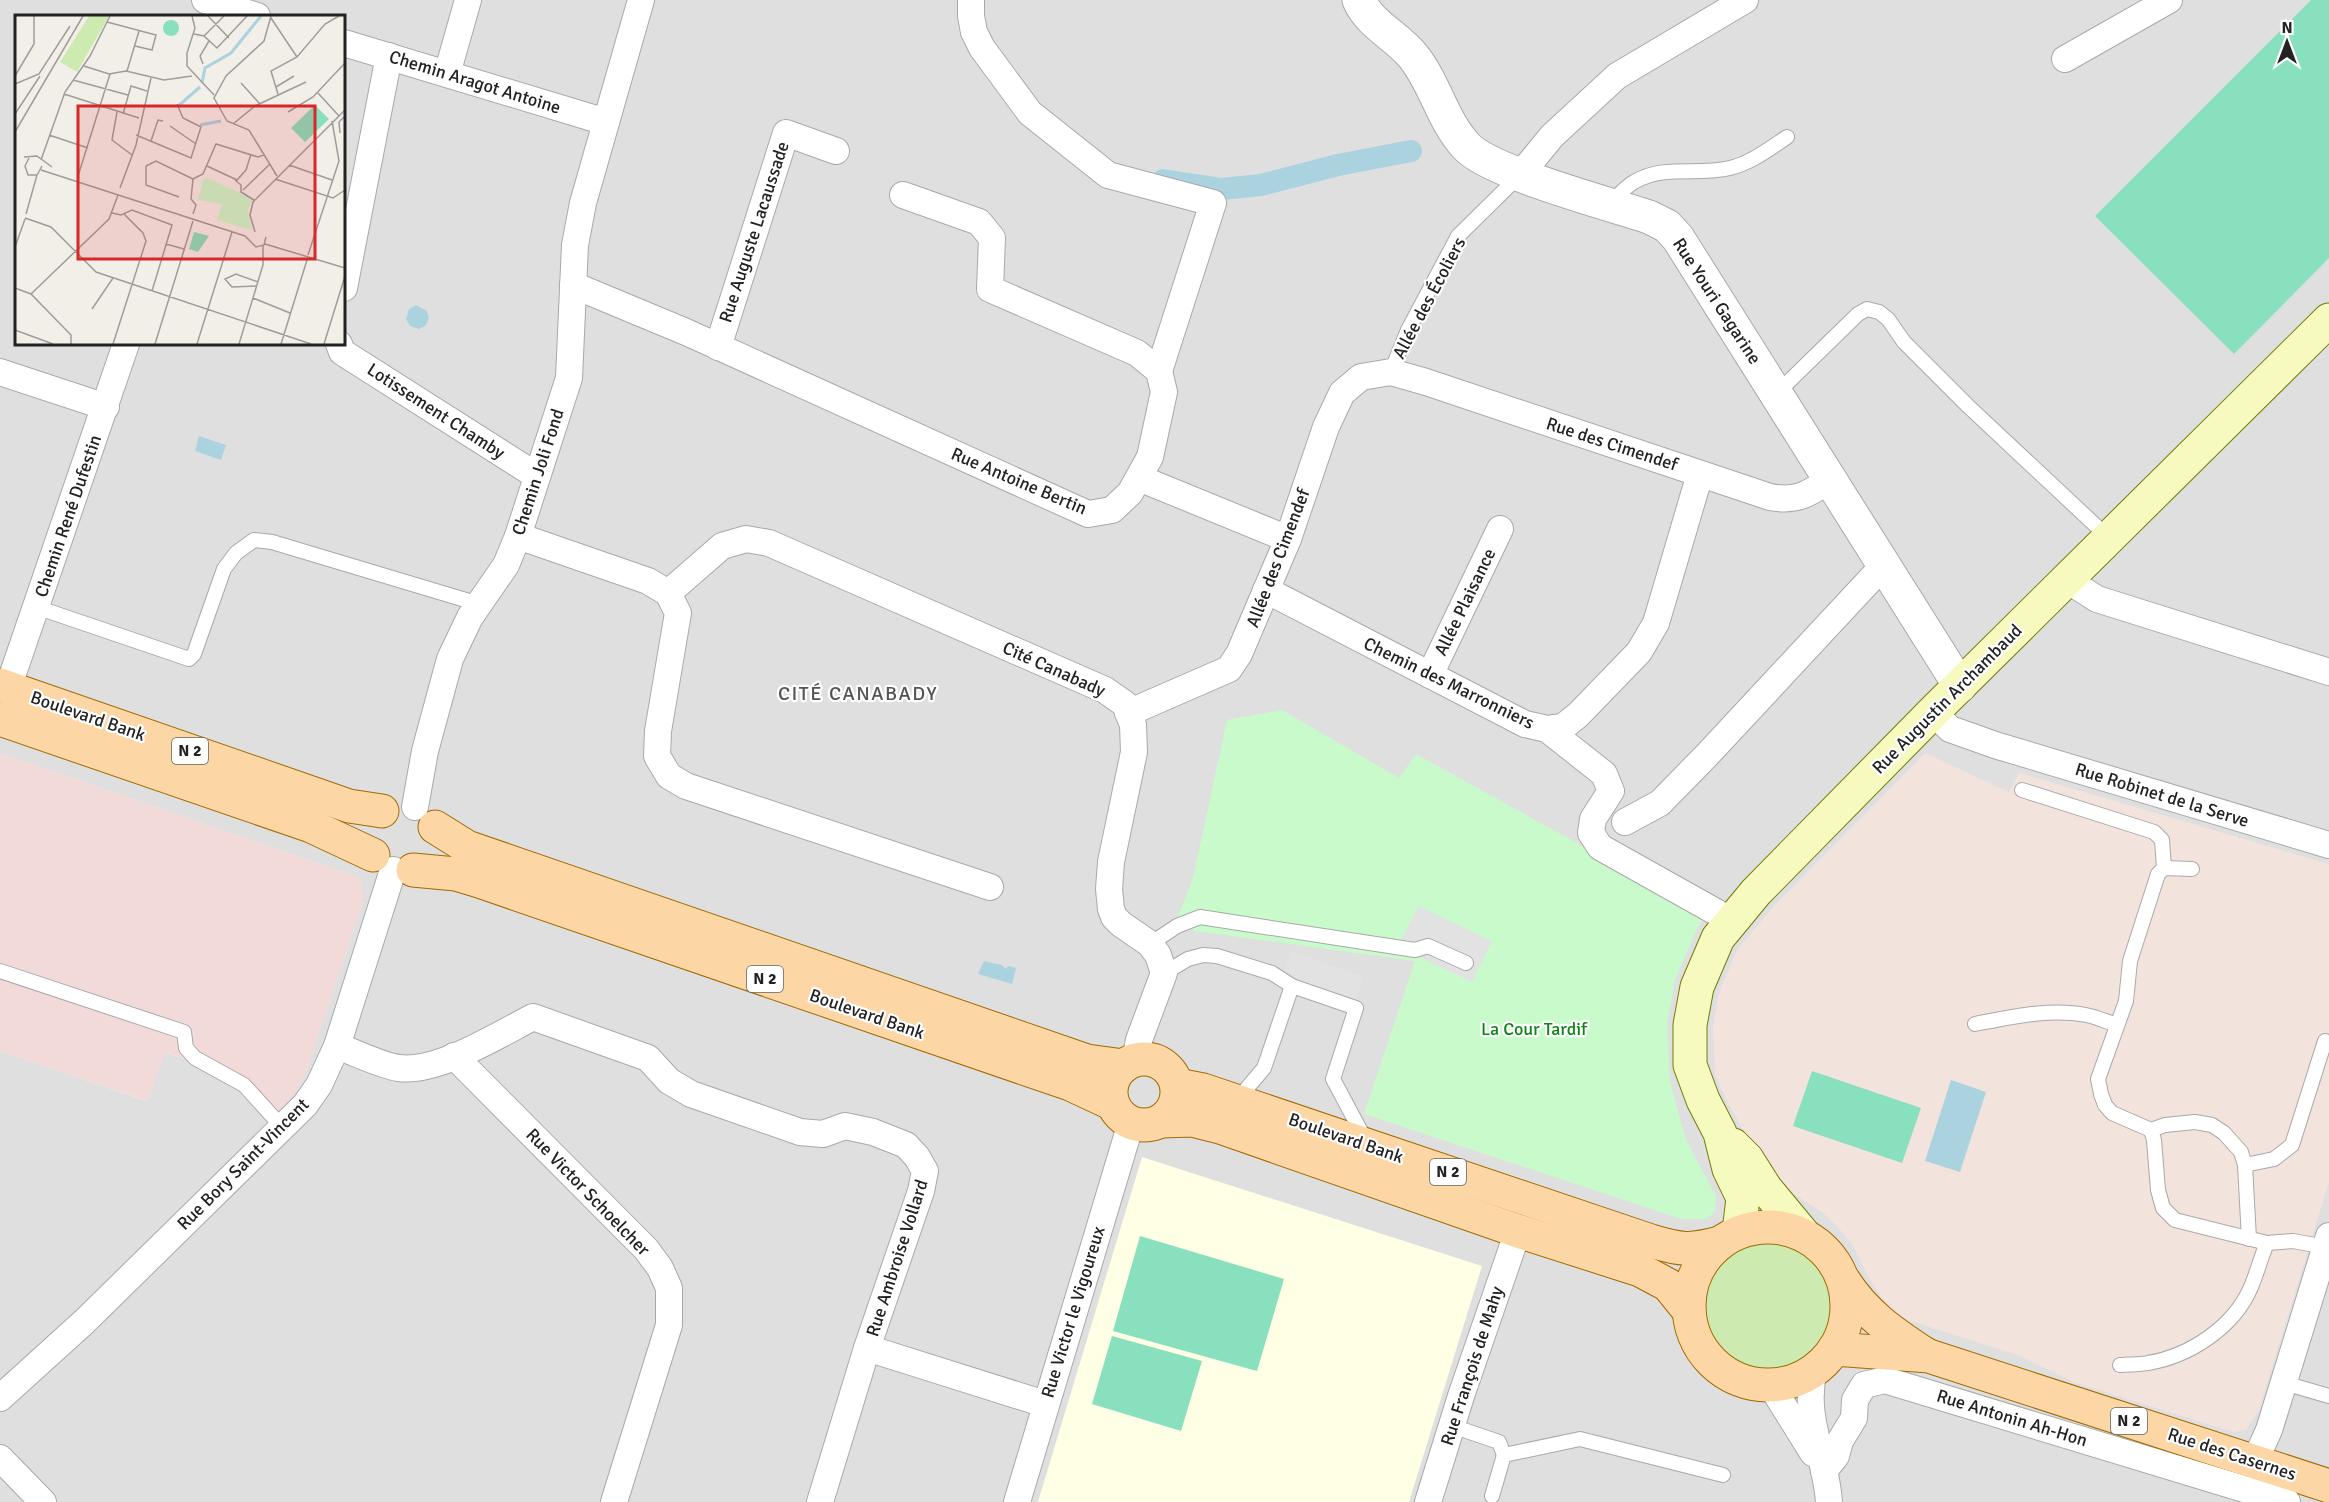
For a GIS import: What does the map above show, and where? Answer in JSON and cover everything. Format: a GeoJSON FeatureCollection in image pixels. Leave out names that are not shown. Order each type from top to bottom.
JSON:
{"type":"FeatureCollection","features":[{"type":"Feature","properties":{"kind":"main road","name":"Rue Augustin Archambaud"},"geometry":{"type":"LineString","coordinates":[[1729,1238],[1743,1198],[1729,1169],[1720,1134],[1703,1100],[1690,1065],[1690,1025],[1697,987],[1718,938],[1756,892],[1933,712],[2329,320]]}},
{"type":"Feature","properties":{"kind":"main road","name":"Boulevard Bank"},"geometry":{"type":"LineString","coordinates":[[4,687],[349,806],[382,811]]}},
{"type":"Feature","properties":{"kind":"main road","name":"Boulevard Bank"},"geometry":{"type":"LineString","coordinates":[[0,719],[310,826],[393,865],[456,874],[479,881],[1070,1084],[1135,1116],[1192,1120],[1220,1127],[1518,1231],[1655,1276],[1668,1285],[1689,1311]]}},
{"type":"Feature","properties":{"kind":"main road","name":"N 2"},"geometry":{"type":"LineString","coordinates":[[382,811],[392,806],[404,805],[425,817]]}},
{"type":"Feature","properties":{"kind":"main road"},"geometry":{"type":"LineString","coordinates":[[382,811],[375,818],[369,836],[393,865],[422,866],[430,858],[436,838],[425,817]]}},
{"type":"Feature","properties":{"kind":"main road","name":"Boulevard Bank"},"geometry":{"type":"LineString","coordinates":[[425,817],[467,847],[1087,1061],[1130,1063]]}},
{"type":"Feature","properties":{"kind":"main road","name":"N 2"},"geometry":{"type":"LineString","coordinates":[[1130,1063],[1156,1061],[1166,1066],[1177,1085]]}},
{"type":"Feature","properties":{"kind":"main road"},"geometry":{"type":"LineString","coordinates":[[1130,1063],[1116,1073],[1111,1094],[1135,1116],[1170,1114],[1178,1095],[1177,1085]]}},
{"type":"Feature","properties":{"kind":"main road","name":"Boulevard Bank"},"geometry":{"type":"LineString","coordinates":[[1177,1085],[1203,1090],[1676,1248],[1693,1250],[1729,1238]]}},
{"type":"Feature","properties":{"kind":"main road","name":"Rue Augustin Archambaud"},"geometry":{"type":"LineString","coordinates":[[1720,1134],[1747,1159],[1766,1189],[1805,1236]]}},
{"type":"Feature","properties":{"kind":"main road","name":"N 2"},"geometry":{"type":"LineString","coordinates":[[1844,1281],[1848,1304],[1844,1328],[1824,1360],[1793,1380],[1770,1384],[1750,1382],[1731,1375],[1715,1364],[1702,1348],[1693,1330],[1689,1311],[1690,1292],[1696,1273],[1706,1257],[1729,1238],[1760,1227],[1783,1228],[1805,1236],[1822,1247],[1835,1263],[1856,1300],[1878,1321],[1929,1356]]}},
{"type":"Feature","properties":{"kind":"main road","name":"N 2"},"geometry":{"type":"LineString","coordinates":[[1824,1360],[1929,1356]]}},
{"type":"Feature","properties":{"kind":"main road","name":"Rue des Casernes"},"geometry":{"type":"LineString","coordinates":[[1929,1356],[2329,1486]]}},
{"type":"Feature","properties":{"kind":"street"},"geometry":{"type":"LineString","coordinates":[[205,0],[239,11]]}},
{"type":"Feature","properties":{"kind":"street"},"geometry":{"type":"LineString","coordinates":[[447,74],[468,0]]}},
{"type":"Feature","properties":{"kind":"street","name":"Chemin Joli Fond"},"geometry":{"type":"LineString","coordinates":[[425,817],[425,751],[450,659],[479,604],[506,565],[518,536],[569,378],[575,245],[583,203],[641,0]]}},
{"type":"Feature","properties":{"kind":"street"},"geometry":{"type":"LineString","coordinates":[[903,195],[979,222],[992,238],[990,289],[1137,353],[1159,371],[1213,203],[1108,175],[1030,113],[982,48],[974,32],[970,15],[971,0]]}},
{"type":"Feature","properties":{"kind":"street","name":"Rue Youri Gagarine"},"geometry":{"type":"LineString","coordinates":[[1359,0],[1376,21],[1413,55],[1428,78],[1455,133],[1467,148],[1480,158],[1521,175],[1649,217],[1667,226],[1678,238],[1960,686]]}},
{"type":"Feature","properties":{"kind":"street"},"geometry":{"type":"LineString","coordinates":[[1521,175],[1552,136],[1617,76],[1745,0]]}},
{"type":"Feature","properties":{"kind":"street"},"geometry":{"type":"LineString","coordinates":[[2065,58],[2169,0]]}},
{"type":"Feature","properties":{"kind":"street","name":"Chemin Aragot Antoine"},"geometry":{"type":"LineString","coordinates":[[345,43],[606,122]]}},
{"type":"Feature","properties":{"kind":"street"},"geometry":{"type":"LineString","coordinates":[[345,283],[389,56]]}},
{"type":"Feature","properties":{"kind":"street","name":"Rue Auguste Lacaussade"},"geometry":{"type":"LineString","coordinates":[[718,347],[786,133],[836,151]]}},
{"type":"Feature","properties":{"kind":"street","name":"Rue Antoine Bertin"},"geometry":{"type":"LineString","coordinates":[[573,285],[718,347],[1088,514],[1112,510],[1130,493],[1150,457],[1164,392],[1159,371]]}},
{"type":"Feature","properties":{"kind":"street","name":"Chemin René Dufestin"},"geometry":{"type":"LineString","coordinates":[[4,687],[36,608],[126,345]]}},
{"type":"Feature","properties":{"kind":"street","name":"Lotissement Chamby"},"geometry":{"type":"LineString","coordinates":[[339,345],[342,352],[537,476]]}},
{"type":"Feature","properties":{"kind":"street"},"geometry":{"type":"LineString","coordinates":[[0,372],[106,407]]}},
{"type":"Feature","properties":{"kind":"street","name":"Rue des Cimendef"},"geometry":{"type":"LineString","coordinates":[[1390,372],[1770,497],[1786,500],[1803,497],[1830,480]]}},
{"type":"Feature","properties":{"kind":"street","name":"Allée des Cimendef"},"geometry":{"type":"LineString","coordinates":[[1128,713],[1229,669],[1239,654],[1288,539],[1326,427],[1342,393],[1361,377],[1390,372]]}},
{"type":"Feature","properties":{"kind":"street","name":"Chemin des Marronniers"},"geometry":{"type":"LineString","coordinates":[[1266,590],[1525,724],[1547,729],[1563,727],[1578,715],[1639,652],[1656,623],[1700,474]]}},
{"type":"Feature","properties":{"kind":"street"},"geometry":{"type":"LineString","coordinates":[[1139,478],[1288,539]]}},
{"type":"Feature","properties":{"kind":"street","name":"Allée Plaisance"},"geometry":{"type":"LineString","coordinates":[[1430,675],[1500,529]]}},
{"type":"Feature","properties":{"kind":"street"},"geometry":{"type":"LineString","coordinates":[[518,536],[648,581],[668,593],[678,613],[658,731],[657,756],[669,776],[686,786],[990,887]]}},
{"type":"Feature","properties":{"kind":"street","name":"Cité Canabady"},"geometry":{"type":"LineString","coordinates":[[668,593],[722,546],[746,539],[769,543],[1104,690],[1125,704],[1128,713]]}},
{"type":"Feature","properties":{"kind":"street"},"geometry":{"type":"LineString","coordinates":[[1625,822],[1660,803],[1883,566]]}},
{"type":"Feature","properties":{"kind":"street"},"geometry":{"type":"LineString","coordinates":[[2067,579],[2097,599],[2329,672]]}},
{"type":"Feature","properties":{"kind":"street","name":"Rue Robinet de la Serve"},"geometry":{"type":"LineString","coordinates":[[1933,712],[1950,729],[1995,745],[2329,845]]}},
{"type":"Feature","properties":{"kind":"street"},"geometry":{"type":"LineString","coordinates":[[1128,713],[1133,725],[1134,752],[1111,861],[1110,899],[1114,917],[1150,944],[1158,955],[1164,973],[1130,1063]]}},
{"type":"Feature","properties":{"kind":"street"},"geometry":{"type":"LineString","coordinates":[[1547,729],[1604,774],[1611,791],[1593,819],[1591,833],[1600,847],[1732,921]]}},
{"type":"Feature","properties":{"kind":"street","name":"Rue Bory Saint-Vincent"},"geometry":{"type":"LineString","coordinates":[[0,1398],[84,1322],[306,1105],[319,1085],[337,1046],[393,865]]}},
{"type":"Feature","properties":{"kind":"street","name":"Rue Ambroise Vollard"},"geometry":{"type":"LineString","coordinates":[[454,1056],[533,1017],[648,1058],[669,1081],[691,1094],[800,1132],[822,1134],[845,1126],[873,1132],[906,1145],[917,1158],[925,1172],[921,1191],[867,1348],[820,1502]]}},
{"type":"Feature","properties":{"kind":"street"},"geometry":{"type":"LineString","coordinates":[[337,1046],[398,1068],[428,1066],[454,1056]]}},
{"type":"Feature","properties":{"kind":"street","name":"Rue Victor Schoelcher"},"geometry":{"type":"LineString","coordinates":[[454,1056],[646,1249],[660,1268],[669,1288],[669,1325],[614,1502]]}},
{"type":"Feature","properties":{"kind":"street","name":"Rue Victor le Vigoureux"},"geometry":{"type":"LineString","coordinates":[[1017,1502],[1135,1116]]}},
{"type":"Feature","properties":{"kind":"street","name":"Rue François de Mahy"},"geometry":{"type":"LineString","coordinates":[[1428,1502],[1518,1231]]}},
{"type":"Feature","properties":{"kind":"street"},"geometry":{"type":"LineString","coordinates":[[2255,1461],[2269,1430],[2327,1242]]}},
{"type":"Feature","properties":{"kind":"street"},"geometry":{"type":"LineString","coordinates":[[867,1348],[1046,1404]]}},
{"type":"Feature","properties":{"kind":"street"},"geometry":{"type":"LineString","coordinates":[[1824,1360],[1809,1388],[1812,1421],[1824,1471],[1828,1502]]}},
{"type":"Feature","properties":{"kind":"street","name":"Rue Antonin Ah-Hon"},"geometry":{"type":"LineString","coordinates":[[1824,1471],[1836,1456],[1840,1441],[1854,1418],[1855,1400],[1864,1385],[1885,1380],[2287,1502]]}},
{"type":"Feature","properties":{"kind":"street"},"geometry":{"type":"LineString","coordinates":[[1770,1384],[1824,1471]]}},
{"type":"Feature","properties":{"kind":"street"},"geometry":{"type":"LineString","coordinates":[[0,1458],[43,1502]]}},
{"type":"Feature","properties":{"kind":"lane"},"geometry":{"type":"LineString","coordinates":[[1610,204],[1634,182],[1669,170],[1706,171],[1731,168],[1758,157],[1787,137]]}},
{"type":"Feature","properties":{"kind":"lane","name":"Allée des Écoliers"},"geometry":{"type":"LineString","coordinates":[[1390,372],[1408,330],[1458,236],[1521,175]]}},
{"type":"Feature","properties":{"kind":"lane"},"geometry":{"type":"LineString","coordinates":[[1776,394],[1858,314],[1867,309],[1879,312],[1888,319],[1904,342],[1968,406],[2109,538]]}},
{"type":"Feature","properties":{"kind":"lane"},"geometry":{"type":"LineString","coordinates":[[36,608],[187,660],[194,654],[224,570],[236,553],[254,540],[272,542],[479,604]]}},
{"type":"Feature","properties":{"kind":"lane"},"geometry":{"type":"LineString","coordinates":[[2022,790],[2154,832],[2162,840],[2164,868]]}},
{"type":"Feature","properties":{"kind":"lane"},"geometry":{"type":"LineString","coordinates":[[2192,869],[2164,868],[2158,874],[2130,961],[2126,1000],[2098,1079],[2105,1105],[2112,1113],[2151,1130],[2182,1122],[2212,1125],[2233,1142],[2241,1152],[2245,1165],[2249,1239]]}},
{"type":"Feature","properties":{"kind":"lane"},"geometry":{"type":"LineString","coordinates":[[1150,944],[1177,926],[1200,917],[1415,950],[1428,946],[1466,963]]}},
{"type":"Feature","properties":{"kind":"lane"},"geometry":{"type":"LineString","coordinates":[[1164,973],[1188,959],[1203,955],[1217,956],[1272,973],[1292,986],[1356,1008],[1334,1079],[1369,1145]]}},
{"type":"Feature","properties":{"kind":"lane"},"geometry":{"type":"LineString","coordinates":[[0,971],[184,1032],[186,1048],[195,1058],[244,1085],[283,1128]]}},
{"type":"Feature","properties":{"kind":"lane"},"geometry":{"type":"LineString","coordinates":[[1236,1101],[1264,1068],[1292,986]]}},
{"type":"Feature","properties":{"kind":"lane"},"geometry":{"type":"LineString","coordinates":[[1975,1024],[2025,1015],[2063,1012],[2088,1016],[2117,1025]]}},
{"type":"Feature","properties":{"kind":"lane"},"geometry":{"type":"LineString","coordinates":[[2245,1165],[2274,1159],[2292,1145],[2325,1041]]}},
{"type":"Feature","properties":{"kind":"lane"},"geometry":{"type":"LineString","coordinates":[[2151,1130],[2154,1140],[2158,1190],[2163,1208],[2175,1220],[2267,1243],[2327,1242]]}},
{"type":"Feature","properties":{"kind":"lane"},"geometry":{"type":"LineString","coordinates":[[2120,1365],[2148,1364],[2201,1344],[2213,1335],[2238,1308],[2251,1287],[2267,1243]]}},
{"type":"Feature","properties":{"kind":"lane"},"geometry":{"type":"LineString","coordinates":[[2284,1383],[2329,1396]]}},
{"type":"Feature","properties":{"kind":"lane"},"geometry":{"type":"LineString","coordinates":[[1452,1426],[1499,1442],[1504,1455],[1492,1496]]}},
{"type":"Feature","properties":{"kind":"lane"},"geometry":{"type":"LineString","coordinates":[[1504,1455],[1580,1439],[1723,1475]]}},
{"type":"Feature","properties":{"kind":"shaded area"},"geometry":{"type":"Polygon","coordinates":[[[0,0],[2329,0],[2329,1502],[0,1502],[0,1051],[147,1101],[164,1052],[185,1059],[306,1072],[363,902],[363,887],[358,877],[0,753],[0,0]]]}},
{"type":"Feature","properties":{"kind":"shaded area"},"geometry":{"type":"Polygon","coordinates":[[[0,753],[358,877],[363,887],[363,902],[306,1072],[295,1093],[270,1119],[246,1093],[185,1059],[165,1052],[148,1101],[0,1051],[0,753]]]}},
{"type":"Feature","properties":{"kind":"shaded area"},"geometry":{"type":"Polygon","coordinates":[[[1925,753],[2009,792],[2019,773],[2329,864],[2329,1182],[2259,1410],[2246,1430],[2233,1432],[2076,1383],[2018,1355],[1908,1320],[1898,1314],[1886,1304],[1867,1275],[1854,1247],[1837,1226],[1823,1213],[1792,1193],[1772,1173],[1728,1103],[1715,1075],[1713,1027],[1719,993],[1737,950],[1773,907],[1925,753]]]}},
{"type":"Feature","properties":{"kind":"shaded area"},"geometry":{"type":"Polygon","coordinates":[[[1418,906],[1492,941],[1472,982],[1398,947],[1418,906]]]}},
{"type":"Feature","properties":{"kind":"shaded area"},"geometry":{"type":"Polygon","coordinates":[[[1291,951],[1364,977],[1351,1013],[1278,987],[1291,951]]]}},
{"type":"Feature","properties":{"kind":"shaded area"},"geometry":{"type":"Polygon","coordinates":[[[1142,1157],[1482,1266],[1409,1502],[1038,1502],[1142,1157]]]}},
{"type":"Feature","properties":{"kind":"green space"},"geometry":{"type":"Polygon","coordinates":[[[2311,0],[2329,0],[2329,258],[2234,354],[2095,216],[2311,0]]]}},
{"type":"Feature","properties":{"kind":"green space","name":"La Cour Tardif"},"geometry":{"type":"Polygon","coordinates":[[[1282,710],[1399,778],[1416,754],[1707,915],[1698,926],[1675,980],[1667,1024],[1670,1082],[1686,1140],[1716,1196],[1715,1211],[1707,1219],[1681,1219],[1364,1114],[1415,961],[1195,931],[1177,919],[1193,878],[1227,720],[1282,710]]]}},
{"type":"Feature","properties":{"kind":"green space"},"geometry":{"type":"Polygon","coordinates":[[[1812,1071],[1921,1108],[1902,1163],[1793,1126],[1812,1071]]]}},
{"type":"Feature","properties":{"kind":"green space"},"geometry":{"type":"Polygon","coordinates":[[[1140,1236],[1284,1279],[1257,1371],[1113,1331],[1140,1236]]]}},
{"type":"Feature","properties":{"kind":"green space"},"geometry":{"type":"Polygon","coordinates":[[[1771,1238],[1796,1243],[1818,1257],[1832,1279],[1837,1304],[1832,1329],[1818,1351],[1796,1365],[1771,1370],[1746,1365],[1724,1351],[1710,1329],[1705,1304],[1710,1279],[1724,1257],[1746,1243],[1771,1238]]]}},
{"type":"Feature","properties":{"kind":"green space"},"geometry":{"type":"Polygon","coordinates":[[[1112,1336],[1202,1361],[1181,1431],[1092,1404],[1112,1336]]]}},
{"type":"Feature","properties":{"kind":"water"},"geometry":{"type":"Polygon","coordinates":[[[416,305],[427,311],[429,318],[426,325],[419,329],[410,326],[406,319],[409,309],[416,305]]]}},
{"type":"Feature","properties":{"kind":"water"},"geometry":{"type":"Polygon","coordinates":[[[199,436],[226,445],[221,460],[195,451],[199,436]]]}},
{"type":"Feature","properties":{"kind":"water"},"geometry":{"type":"Polygon","coordinates":[[[984,961],[1002,965],[1006,969],[1008,966],[1016,968],[1012,984],[978,974],[984,961]]]}},
{"type":"Feature","properties":{"kind":"water"},"geometry":{"type":"Polygon","coordinates":[[[1951,1080],[1986,1092],[1960,1172],[1925,1161],[1951,1080]]]}},
{"type":"Feature","properties":{"kind":"waterway"},"geometry":{"type":"LineString","coordinates":[[1163,180],[1222,189],[1261,185],[1338,165],[1411,151]]}},
{"type":"Feature","properties":{"kind":"district","name":"CITÉ CANABADY"},"geometry":{"type":"Point","coordinates":[858,693]}}]}
